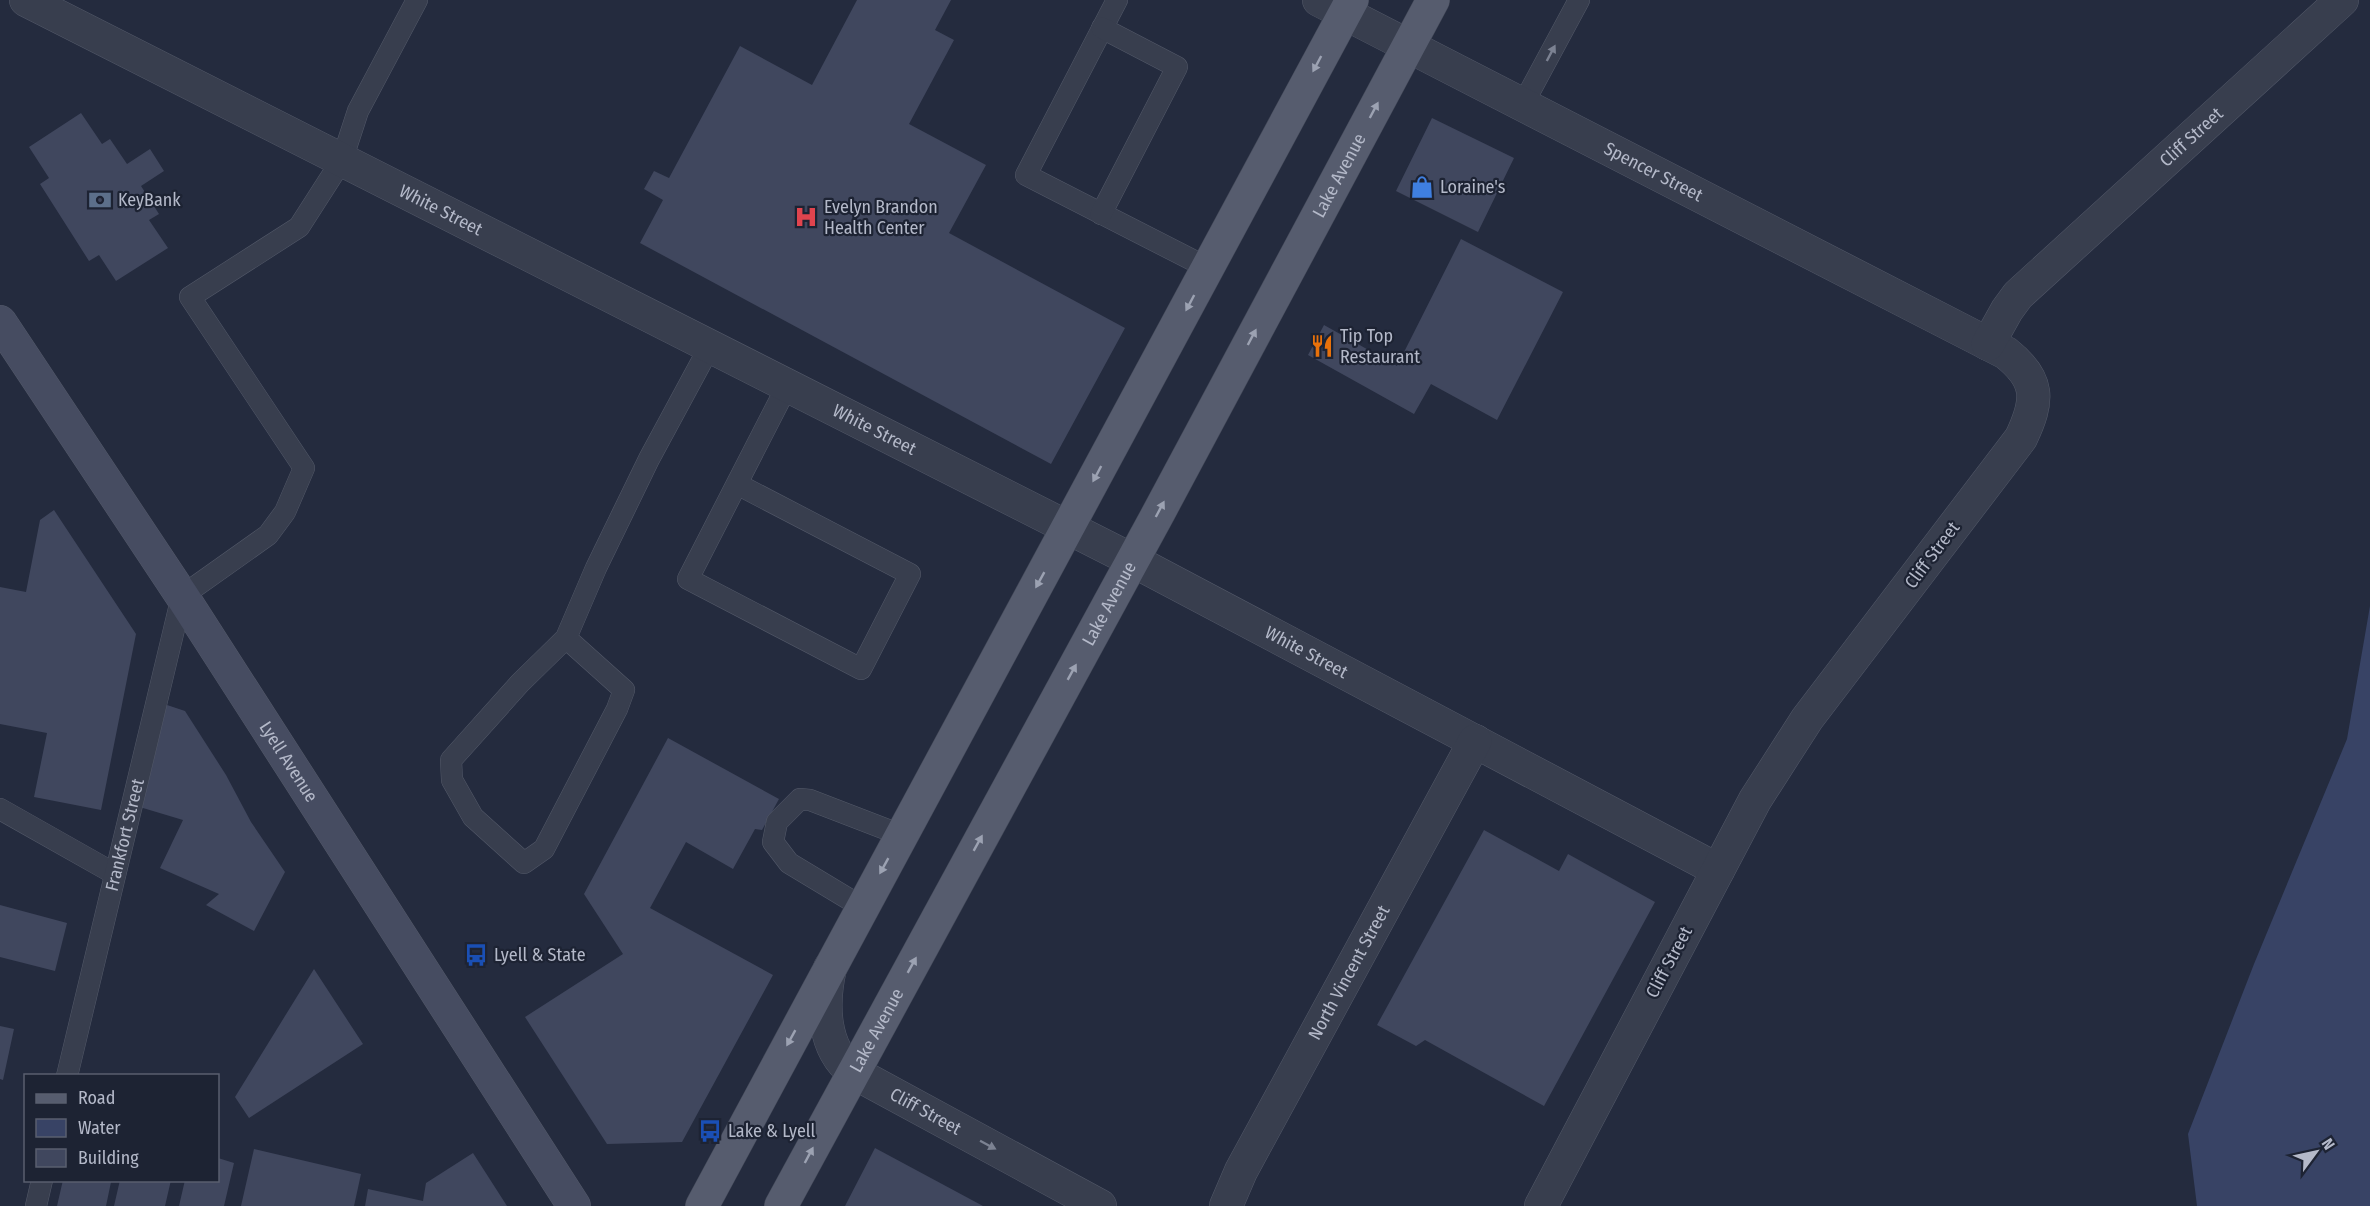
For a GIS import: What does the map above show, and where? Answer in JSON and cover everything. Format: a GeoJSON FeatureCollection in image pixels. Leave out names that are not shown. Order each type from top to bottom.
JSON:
{"type":"FeatureCollection","features":[{"type":"Feature","properties":{"kind":"main road","name":"Lake Avenue"},"geometry":{"type":"LineString","coordinates":[[781,1206],[1433,0]]}},
{"type":"Feature","properties":{"kind":"main road"},"geometry":{"type":"LineString","coordinates":[[702,1206],[1208,268],[1339,4]]}},
{"type":"Feature","properties":{"kind":"main road","name":"Lyell Avenue"},"geometry":{"type":"LineString","coordinates":[[0,322],[182,596],[574,1206]]}},
{"type":"Feature","properties":{"kind":"street","name":"White Street"},"geometry":{"type":"LineString","coordinates":[[26,0],[1132,560],[1718,870]]}},
{"type":"Feature","properties":{"kind":"street","name":"Cliff Street"},"geometry":{"type":"LineString","coordinates":[[1541,1206],[1755,800],[1807,719],[2021,438],[2032,414],[2035,395],[2030,379],[2022,366],[2006,353],[1988,344],[2007,310],[2018,295],[2342,0]]}},
{"type":"Feature","properties":{"kind":"street","name":"Spencer Street"},"geometry":{"type":"LineString","coordinates":[[1339,4],[1409,45],[1988,344]]}},
{"type":"Feature","properties":{"kind":"street","name":"North Vincent Street"},"geometry":{"type":"LineString","coordinates":[[1226,1206],[1241,1171],[1475,741]]}},
{"type":"Feature","properties":{"kind":"street","name":"Cliff Street"},"geometry":{"type":"LineString","coordinates":[[830,966],[824,1002],[829,1034],[838,1056],[853,1072],[1100,1206]]}},
{"type":"Feature","properties":{"kind":"lane"},"geometry":{"type":"LineString","coordinates":[[182,596],[268,535],[285,512],[304,468],[190,297],[299,227],[342,160],[358,111],[417,0]]}},
{"type":"Feature","properties":{"kind":"lane"},"geometry":{"type":"LineString","coordinates":[[1117,0],[1026,176],[1208,268]]}},
{"type":"Feature","properties":{"kind":"lane"},"geometry":{"type":"LineString","coordinates":[[1523,104],[1578,0]]}},
{"type":"Feature","properties":{"kind":"lane"},"geometry":{"type":"LineString","coordinates":[[1101,214],[1177,67],[1102,28]]}},
{"type":"Feature","properties":{"kind":"lane"},"geometry":{"type":"LineString","coordinates":[[566,638],[624,690],[617,709],[544,849],[524,863],[473,817],[452,780],[451,760],[484,722],[566,638],[596,568],[649,459],[710,346]]}},
{"type":"Feature","properties":{"kind":"lane"},"geometry":{"type":"LineString","coordinates":[[737,484],[910,574],[861,669],[688,579],[787,386]]}},
{"type":"Feature","properties":{"kind":"lane","name":"Frankfort Street"},"geometry":{"type":"LineString","coordinates":[[67,1074],[182,596]]}},
{"type":"Feature","properties":{"kind":"lane"},"geometry":{"type":"LineString","coordinates":[[862,907],[789,863],[773,842],[777,822],[800,799],[810,800],[901,835]]}},
{"type":"Feature","properties":{"kind":"lane"},"geometry":{"type":"LineString","coordinates":[[0,809],[115,874]]}},
{"type":"Feature","properties":{"kind":"lane"},"geometry":{"type":"LineString","coordinates":[[36,1206],[42,1182]]}},
{"type":"Feature","properties":{"kind":"water"},"geometry":{"type":"Polygon","coordinates":[[[2370,606],[2370,1206],[2197,1206],[2188,1134],[2254,964],[2347,739],[2370,606]]]}},
{"type":"Feature","properties":{"kind":"building","name":"Evelyn Brandon Health Center"},"geometry":{"type":"Polygon","coordinates":[[[857,0],[951,0],[935,30],[954,40],[909,124],[986,165],[949,233],[1125,328],[1051,464],[640,243],[663,200],[644,189],[654,171],[669,178],[740,46],[812,85],[857,0]]]}},
{"type":"Feature","properties":{"kind":"building","name":"KeyBank"},"geometry":{"type":"Polygon","coordinates":[[[81,113],[102,144],[110,139],[127,164],[150,149],[164,171],[141,186],[159,214],[149,220],[168,248],[116,281],[99,255],[89,261],[40,184],[49,178],[29,147],[81,113]]]}},
{"type":"Feature","properties":{"kind":"building"},"geometry":{"type":"Polygon","coordinates":[[[1432,118],[1514,158],[1478,232],[1396,191],[1432,118]]]}},
{"type":"Feature","properties":{"kind":"building"},"geometry":{"type":"Polygon","coordinates":[[[1461,239],[1563,292],[1497,420],[1431,384],[1414,414],[1308,355],[1324,325],[1397,366],[1461,239]]]}},
{"type":"Feature","properties":{"kind":"building"},"geometry":{"type":"Polygon","coordinates":[[[54,510],[136,634],[101,810],[34,797],[47,733],[0,724],[0,587],[26,592],[40,520],[54,510]]]}},
{"type":"Feature","properties":{"kind":"building"},"geometry":{"type":"Polygon","coordinates":[[[164,704],[185,711],[226,775],[251,822],[285,872],[254,931],[206,905],[219,894],[160,868],[183,820],[133,805],[164,704]]]}},
{"type":"Feature","properties":{"kind":"building"},"geometry":{"type":"Polygon","coordinates":[[[668,738],[779,799],[762,830],[755,829],[733,869],[686,842],[650,908],[773,975],[682,1142],[607,1144],[525,1017],[623,954],[584,894],[668,738]]]}},
{"type":"Feature","properties":{"kind":"building"},"geometry":{"type":"Polygon","coordinates":[[[1484,830],[1559,871],[1568,854],[1655,902],[1544,1106],[1425,1040],[1416,1046],[1377,1025],[1484,830]]]}},
{"type":"Feature","properties":{"kind":"building"},"geometry":{"type":"Polygon","coordinates":[[[0,905],[67,923],[55,971],[0,957],[0,905]]]}},
{"type":"Feature","properties":{"kind":"building"},"geometry":{"type":"Polygon","coordinates":[[[314,969],[363,1044],[249,1118],[235,1097],[314,969]]]}},
{"type":"Feature","properties":{"kind":"building"},"geometry":{"type":"Polygon","coordinates":[[[0,1026],[14,1029],[3,1080],[0,1079],[0,1026]]]}},
{"type":"Feature","properties":{"kind":"building"},"geometry":{"type":"Polygon","coordinates":[[[875,1148],[983,1206],[845,1206],[875,1148]]]}},
{"type":"Feature","properties":{"kind":"building"},"geometry":{"type":"Polygon","coordinates":[[[254,1149],[361,1174],[354,1206],[241,1206],[254,1149]]]}},
{"type":"Feature","properties":{"kind":"building"},"geometry":{"type":"Polygon","coordinates":[[[473,1153],[507,1206],[365,1206],[368,1189],[423,1201],[426,1183],[473,1153]]]}},
{"type":"Feature","properties":{"kind":"building"},"geometry":{"type":"Polygon","coordinates":[[[219,1158],[234,1163],[224,1206],[179,1206],[185,1182],[219,1182],[219,1158]]]}},
{"type":"Feature","properties":{"kind":"building"},"geometry":{"type":"Polygon","coordinates":[[[63,1182],[111,1182],[106,1206],[57,1206],[63,1182]]]}},
{"type":"Feature","properties":{"kind":"building"},"geometry":{"type":"Polygon","coordinates":[[[120,1182],[171,1182],[165,1206],[114,1206],[120,1182]]]}},
{"type":"Feature","properties":{"kind":"place","name":"Loraine's"},"geometry":{"type":"Point","coordinates":[1422,187]}},
{"type":"Feature","properties":{"kind":"place","name":"KeyBank"},"geometry":{"type":"Point","coordinates":[100,200]}},
{"type":"Feature","properties":{"kind":"place","name":"Evelyn Brandon Health Center"},"geometry":{"type":"Point","coordinates":[806,217]}},
{"type":"Feature","properties":{"kind":"place","name":"Tip Top Restaurant"},"geometry":{"type":"Point","coordinates":[1322,346]}},
{"type":"Feature","properties":{"kind":"place","name":"Lyell & State"},"geometry":{"type":"Point","coordinates":[476,955]}},
{"type":"Feature","properties":{"kind":"place","name":"Lake & Lyell"},"geometry":{"type":"Point","coordinates":[710,1131]}}]}
